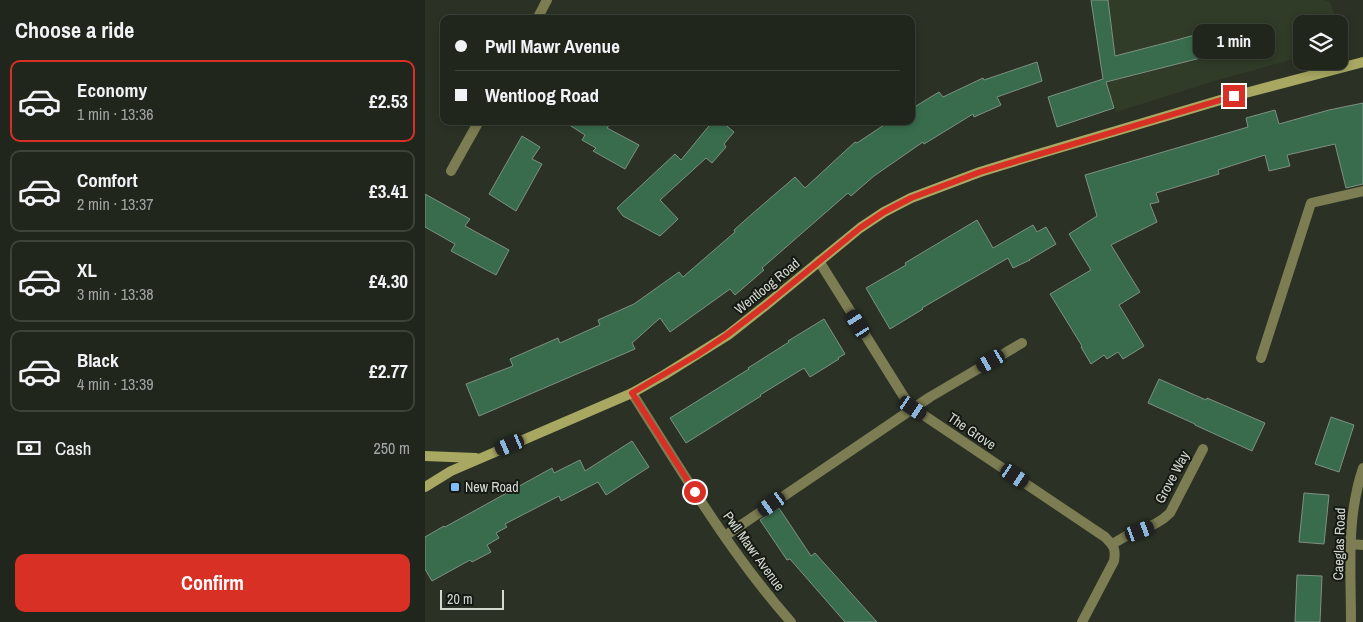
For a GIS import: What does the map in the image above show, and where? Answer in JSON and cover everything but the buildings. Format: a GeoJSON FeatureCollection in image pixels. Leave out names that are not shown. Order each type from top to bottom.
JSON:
{"type":"FeatureCollection","features":[{"type":"Feature","properties":{"kind":"main road","name":"Wentloog Road"},"geometry":{"type":"LineString","coordinates":[[425,487],[451,471],[478,458],[632,393],[697,355],[766,305],[860,228],[884,212],[911,198],[943,185],[1133,125],[1363,62]]}},
{"type":"Feature","properties":{"kind":"main road"},"geometry":{"type":"LineString","coordinates":[[425,456],[478,458]]}},
{"type":"Feature","properties":{"kind":"street"},"geometry":{"type":"LineString","coordinates":[[539,15],[547,0]]}},
{"type":"Feature","properties":{"kind":"street"},"geometry":{"type":"LineString","coordinates":[[451,171],[477,125]]}},
{"type":"Feature","properties":{"kind":"street"},"geometry":{"type":"LineString","coordinates":[[1261,358],[1311,203],[1363,191]]}},
{"type":"Feature","properties":{"kind":"street","name":"The Grove"},"geometry":{"type":"LineString","coordinates":[[819,261],[904,397],[913,408],[1105,537],[1112,544]]}},
{"type":"Feature","properties":{"kind":"street"},"geometry":{"type":"LineString","coordinates":[[725,536],[913,408],[1022,343]]}},
{"type":"Feature","properties":{"kind":"street","name":"Pwll Mawr Avenue"},"geometry":{"type":"LineString","coordinates":[[632,393],[725,536],[760,585],[791,622]]}},
{"type":"Feature","properties":{"kind":"street","name":"Grove Way"},"geometry":{"type":"LineString","coordinates":[[1112,544],[1128,535],[1152,526],[1163,520],[1170,513],[1203,449]]}},
{"type":"Feature","properties":{"kind":"street","name":"Caeglas Road"},"geometry":{"type":"LineString","coordinates":[[1351,622],[1350,544],[1355,500],[1363,468]]}},
{"type":"Feature","properties":{"kind":"street"},"geometry":{"type":"LineString","coordinates":[[1082,622],[1114,561],[1116,552],[1112,544]]}},
{"type":"Feature","properties":{"kind":"street"},"geometry":{"type":"LineString","coordinates":[[1350,544],[1363,545]]}},
{"type":"Feature","properties":{"kind":"shaded area"},"geometry":{"type":"Polygon","coordinates":[[[1090,0],[1324,0],[1330,2],[1335,15],[1293,15],[1293,59],[1218,80],[1116,112],[1103,75],[1090,0]]]}},
{"type":"Feature","properties":{"kind":"place","name":"New Road"},"geometry":{"type":"Point","coordinates":[455,487]}},
{"type":"Feature","properties":{"kind":"route"},"geometry":{"type":"LineString","coordinates":[[695,492],[632,393],[664,376],[727,335],[860,228],[884,212],[911,198],[980,172],[1234,96]]}}]}
